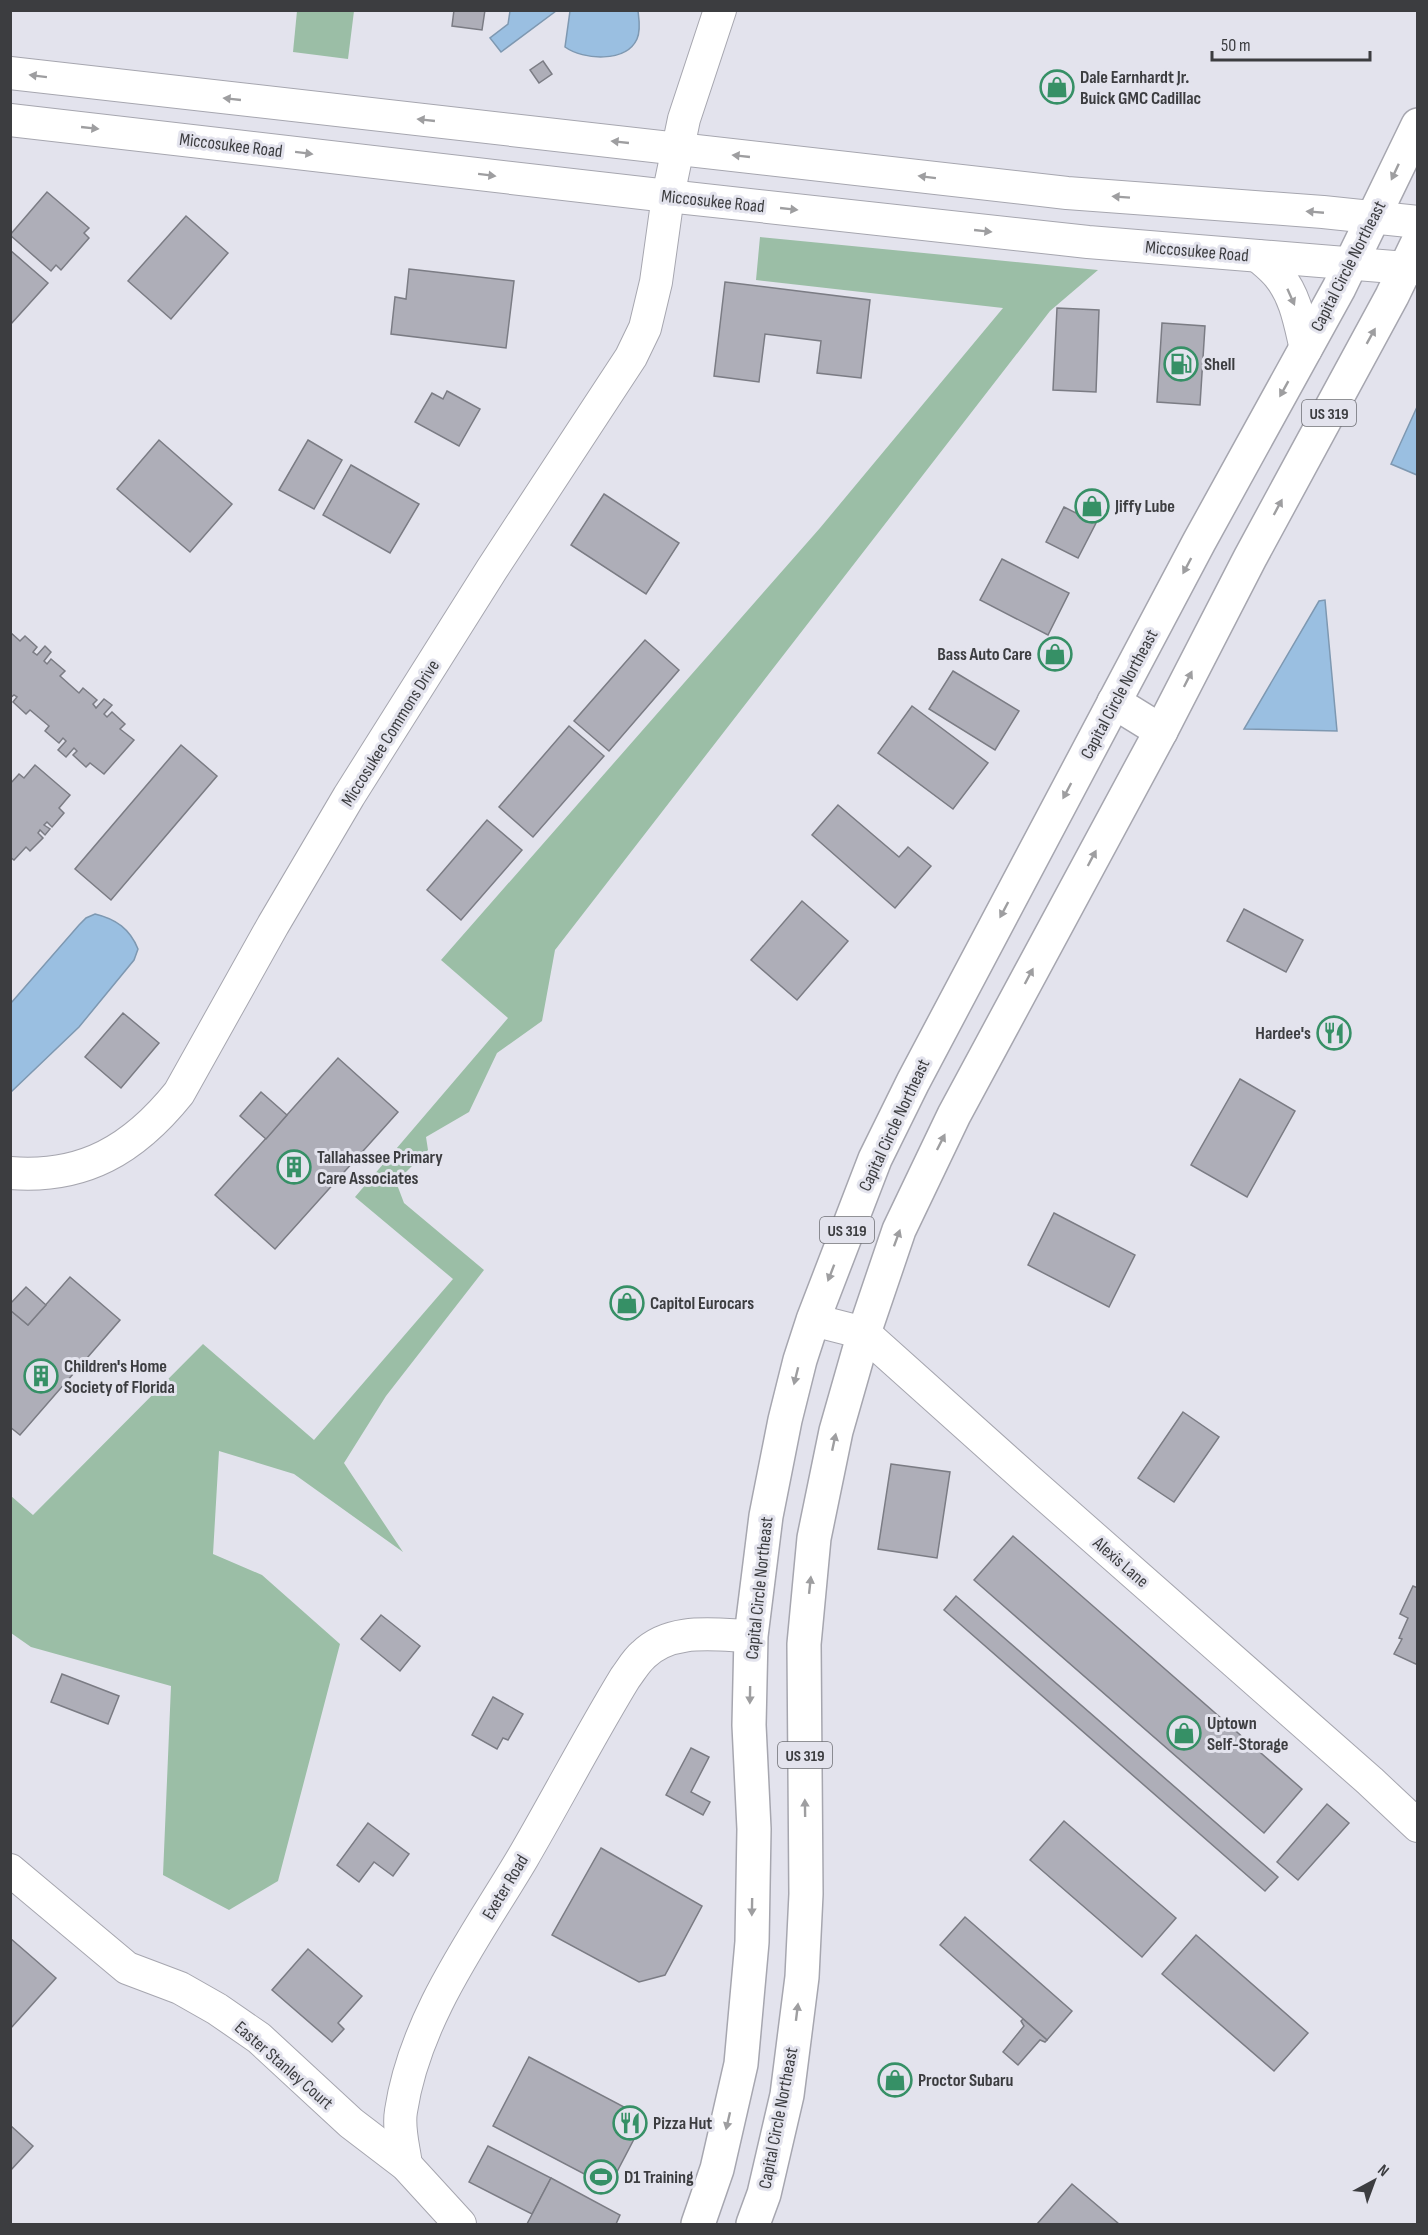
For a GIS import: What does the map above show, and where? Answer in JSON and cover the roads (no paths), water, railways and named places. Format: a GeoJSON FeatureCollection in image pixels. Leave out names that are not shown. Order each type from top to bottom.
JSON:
{"type":"FeatureCollection","features":[{"type":"Feature","properties":{"kind":"main road","name":"Capital Circle Northeast"},"geometry":{"type":"LineString","coordinates":[[698,2224],[717,2169],[741,2064],[750,1965],[754,1830],[750,1725],[751,1636],[766,1516],[785,1420],[813,1320],[875,1159],[1114,702],[1351,264],[1418,125]]}},
{"type":"Feature","properties":{"kind":"main road","name":"Capital Circle Northeast"},"geometry":{"type":"LineString","coordinates":[[753,2224],[764,2194],[787,2095],[802,1977],[806,1894],[804,1644],[814,1538],[836,1431],[864,1333],[899,1230],[945,1133],[1161,731],[1250,558],[1413,259]]}},
{"type":"Feature","properties":{"kind":"main road"},"geometry":{"type":"LineString","coordinates":[[1114,702],[1161,731]]}},
{"type":"Feature","properties":{"kind":"main road"},"geometry":{"type":"LineString","coordinates":[[951,1010],[1001,1027]]}},
{"type":"Feature","properties":{"kind":"main road"},"geometry":{"type":"LineString","coordinates":[[751,1636],[804,1644]]}},
{"type":"Feature","properties":{"kind":"street","name":"Miccosukee Commons Drive"},"geometry":{"type":"LineString","coordinates":[[10,1173],[27,1174],[84,1166],[117,1152],[159,1118],[179,1093],[273,925],[349,796],[492,569],[631,357],[645,328],[656,282],[668,196],[684,120],[720,10]]}},
{"type":"Feature","properties":{"kind":"street"},"geometry":{"type":"LineString","coordinates":[[10,73],[1067,193],[1323,212],[1418,222]]}},
{"type":"Feature","properties":{"kind":"street","name":"Miccosukee Road"},"geometry":{"type":"LineString","coordinates":[[10,120],[1088,242],[1351,264],[1413,259]]}},
{"type":"Feature","properties":{"kind":"street"},"geometry":{"type":"LineString","coordinates":[[1258,256],[1278,274],[1288,290],[1297,311],[1306,349]]}},
{"type":"Feature","properties":{"kind":"street","name":"Alexis Lane"},"geometry":{"type":"LineString","coordinates":[[813,1320],[864,1333],[1418,1826]]}},
{"type":"Feature","properties":{"kind":"street","name":"Exeter Road"},"geometry":{"type":"LineString","coordinates":[[406,2165],[400,2125],[401,2111],[415,2056],[431,2017],[445,1988],[523,1858],[625,1678],[643,1655],[664,1640],[692,1634],[751,1636]]}},
{"type":"Feature","properties":{"kind":"street","name":"Easter Stanley Court"},"geometry":{"type":"LineString","coordinates":[[10,1870],[127,1968],[180,1988],[217,2009],[259,2038],[351,2123],[406,2165]]}},
{"type":"Feature","properties":{"kind":"street"},"geometry":{"type":"LineString","coordinates":[[406,2165],[460,2224]]}},
{"type":"Feature","properties":{"kind":"water"},"geometry":{"type":"Polygon","coordinates":[[[510,10],[556,11],[501,52],[490,38],[508,24],[510,10]]]}},
{"type":"Feature","properties":{"kind":"water"},"geometry":{"type":"Polygon","coordinates":[[[570,11],[638,11],[637,39],[631,47],[614,56],[582,55],[565,47],[570,11]]]}},
{"type":"Feature","properties":{"kind":"water"},"geometry":{"type":"Polygon","coordinates":[[[1417,407],[1417,475],[1391,464],[1417,407]]]}},
{"type":"Feature","properties":{"kind":"water"},"geometry":{"type":"Polygon","coordinates":[[[1325,600],[1337,731],[1244,729],[1319,601],[1325,600]]]}},
{"type":"Feature","properties":{"kind":"water"},"geometry":{"type":"Polygon","coordinates":[[[95,914],[116,922],[126,930],[138,949],[134,960],[79,1027],[11,1092],[11,1003],[79,925],[86,918],[95,914]]]}},
{"type":"Feature","properties":{"kind":"place","name":"Dale Earnhardt Jr. Buick GMC Cadillac"},"geometry":{"type":"Point","coordinates":[1057,87]}},
{"type":"Feature","properties":{"kind":"place","name":"Shell"},"geometry":{"type":"Point","coordinates":[1181,364]}},
{"type":"Feature","properties":{"kind":"place","name":"Jiffy Lube"},"geometry":{"type":"Point","coordinates":[1092,506]}},
{"type":"Feature","properties":{"kind":"place","name":"Bass Auto Care"},"geometry":{"type":"Point","coordinates":[1055,654]}},
{"type":"Feature","properties":{"kind":"place","name":"Hardee's"},"geometry":{"type":"Point","coordinates":[1334,1033]}},
{"type":"Feature","properties":{"kind":"place","name":"Tallahassee Primary Care Associates"},"geometry":{"type":"Point","coordinates":[294,1167]}},
{"type":"Feature","properties":{"kind":"place","name":"Capitol Eurocars"},"geometry":{"type":"Point","coordinates":[627,1303]}},
{"type":"Feature","properties":{"kind":"place","name":"Children's Home Society of Florida"},"geometry":{"type":"Point","coordinates":[41,1376]}},
{"type":"Feature","properties":{"kind":"place","name":"Uptown Self-Storage"},"geometry":{"type":"Point","coordinates":[1184,1733]}},
{"type":"Feature","properties":{"kind":"place","name":"Proctor Subaru"},"geometry":{"type":"Point","coordinates":[895,2080]}},
{"type":"Feature","properties":{"kind":"place","name":"Pizza Hut"},"geometry":{"type":"Point","coordinates":[630,2123]}},
{"type":"Feature","properties":{"kind":"place","name":"D1 Training"},"geometry":{"type":"Point","coordinates":[601,2177]}}]}
